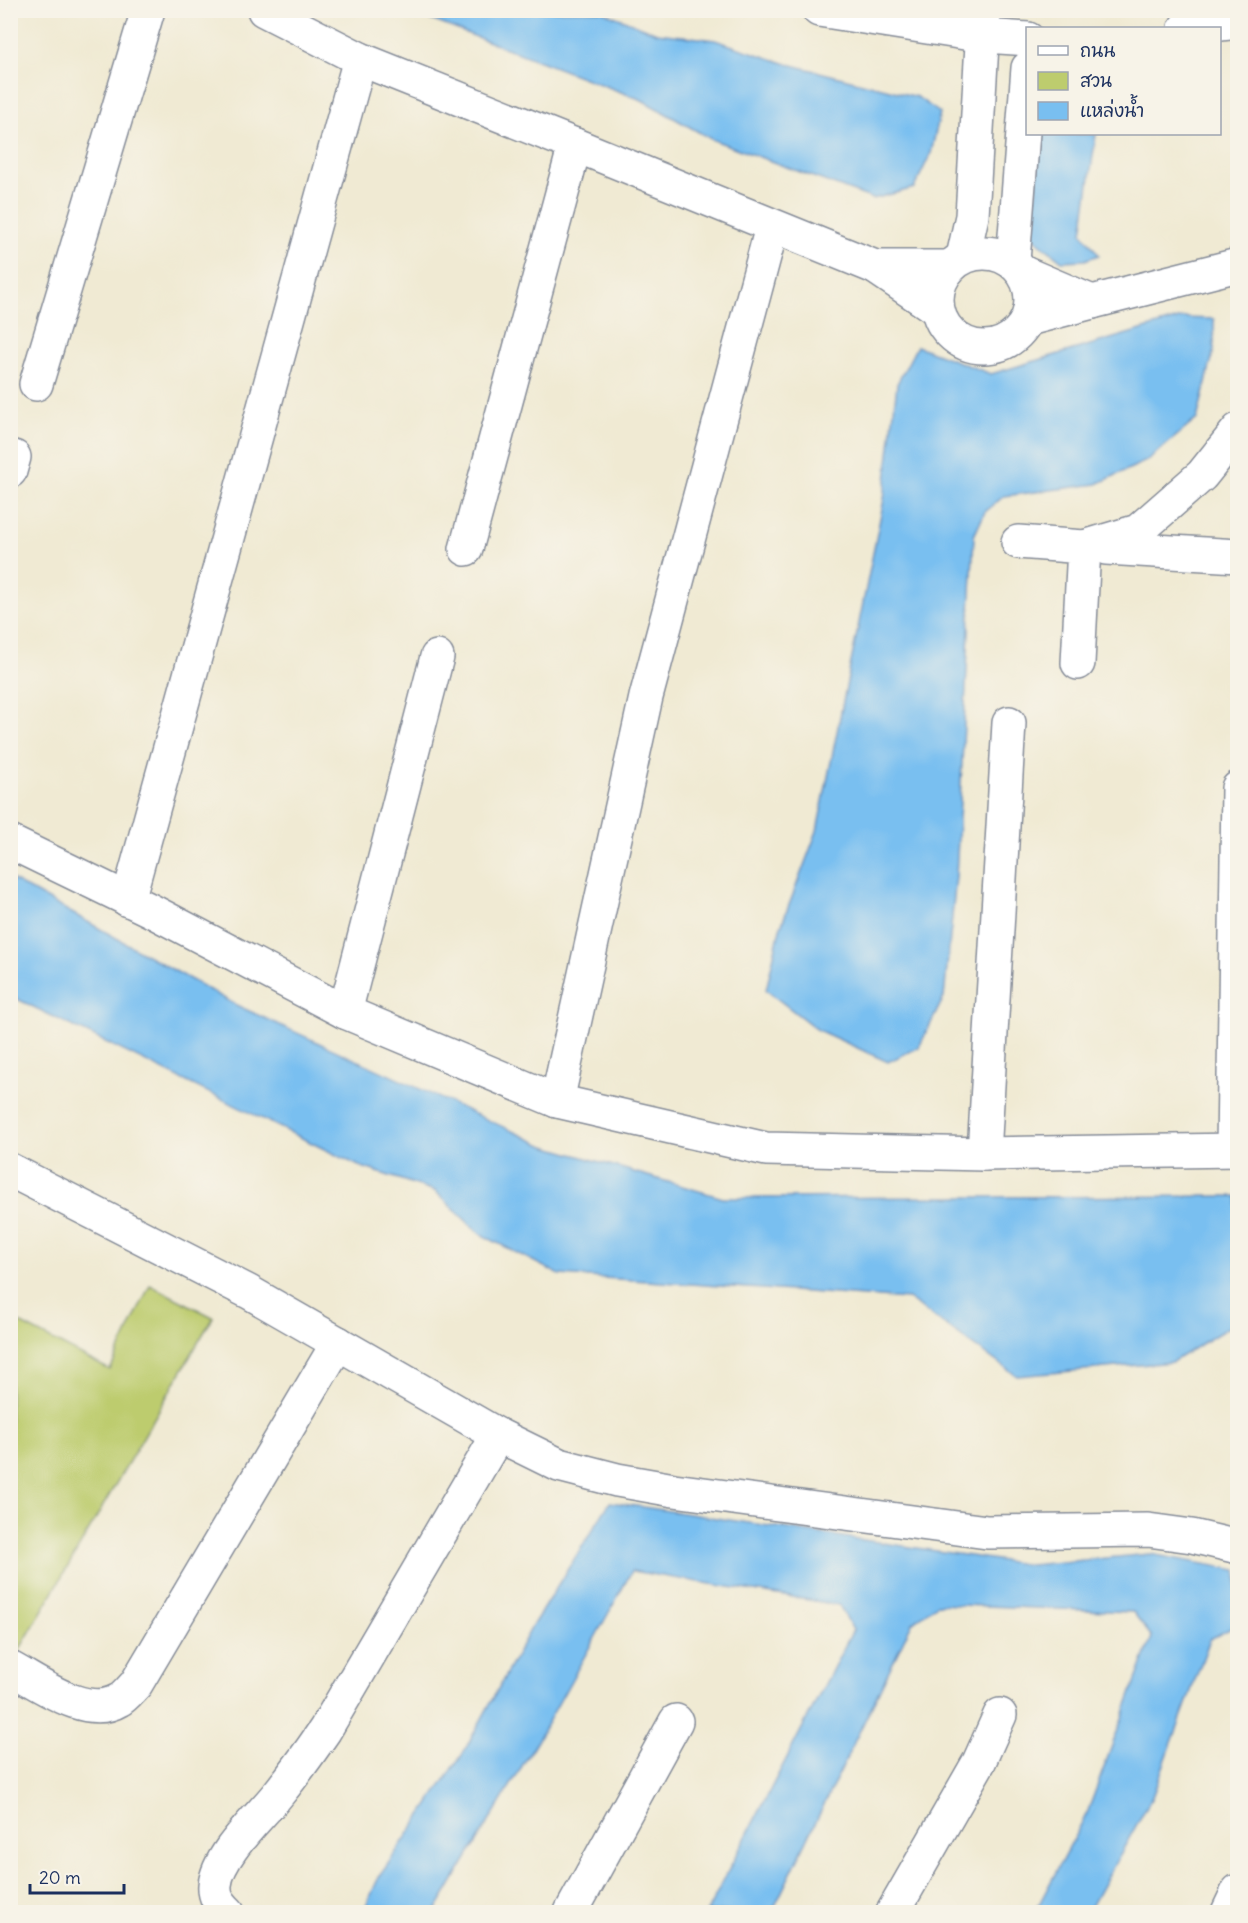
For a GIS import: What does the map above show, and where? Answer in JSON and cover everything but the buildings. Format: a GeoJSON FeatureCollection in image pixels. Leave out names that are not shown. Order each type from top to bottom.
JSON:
{"type":"FeatureCollection","features":[{"type":"Feature","properties":{"kind":"street"},"geometry":{"type":"LineString","coordinates":[[36,384],[148,10]]}},
{"type":"Feature","properties":{"kind":"street"},"geometry":{"type":"LineString","coordinates":[[264,10],[360,59],[875,267],[938,309]]}},
{"type":"Feature","properties":{"kind":"street"},"geometry":{"type":"LineString","coordinates":[[819,10],[984,23],[1026,38]]}},
{"type":"Feature","properties":{"kind":"street"},"geometry":{"type":"LineString","coordinates":[[1030,10],[1030,27]]}},
{"type":"Feature","properties":{"kind":"street"},"geometry":{"type":"LineString","coordinates":[[1194,27],[1238,22]]}},
{"type":"Feature","properties":{"kind":"street"},"geometry":{"type":"LineString","coordinates":[[984,23],[972,216],[957,262],[941,280],[938,309],[944,325],[954,337],[969,345],[990,347],[1005,342],[1019,332],[1028,319],[1031,288],[1018,267],[1026,108]]}},
{"type":"Feature","properties":{"kind":"street"},"geometry":{"type":"LineString","coordinates":[[128,900],[360,59]]}},
{"type":"Feature","properties":{"kind":"street"},"geometry":{"type":"LineString","coordinates":[[466,549],[575,145]]}},
{"type":"Feature","properties":{"kind":"street"},"geometry":{"type":"LineString","coordinates":[[557,1101],[646,697],[772,227]]}},
{"type":"Feature","properties":{"kind":"street"},"geometry":{"type":"LineString","coordinates":[[875,267],[957,262],[982,252],[998,254],[1018,267],[1092,302]]}},
{"type":"Feature","properties":{"kind":"street"},"geometry":{"type":"LineString","coordinates":[[1028,319],[1238,266]]}},
{"type":"Feature","properties":{"kind":"street"},"geometry":{"type":"LineString","coordinates":[[1084,547],[1138,531],[1202,475],[1238,430]]}},
{"type":"Feature","properties":{"kind":"street"},"geometry":{"type":"LineString","coordinates":[[1018,542],[1238,556]]}},
{"type":"Feature","properties":{"kind":"street"},"geometry":{"type":"LineString","coordinates":[[1078,663],[1084,547]]}},
{"type":"Feature","properties":{"kind":"street"},"geometry":{"type":"LineString","coordinates":[[345,1012],[437,657]]}},
{"type":"Feature","properties":{"kind":"street"},"geometry":{"type":"LineString","coordinates":[[984,1154],[1009,723]]}},
{"type":"Feature","properties":{"kind":"street"},"geometry":{"type":"LineString","coordinates":[[10,842],[345,1012],[557,1101],[766,1149],[984,1154],[1235,1150],[1238,788]]}},
{"type":"Feature","properties":{"kind":"street"},"geometry":{"type":"LineString","coordinates":[[10,1170],[249,1292],[498,1435],[559,1465],[617,1480],[674,1490],[987,1532],[1148,1530],[1192,1536],[1238,1547]]}},
{"type":"Feature","properties":{"kind":"street"},"geometry":{"type":"LineString","coordinates":[[10,1668],[76,1702],[97,1707],[118,1701],[136,1684],[338,1343]]}},
{"type":"Feature","properties":{"kind":"street"},"geometry":{"type":"LineString","coordinates":[[228,1912],[218,1902],[215,1884],[238,1838],[290,1779],[325,1730],[498,1435]]}},
{"type":"Feature","properties":{"kind":"street"},"geometry":{"type":"LineString","coordinates":[[893,1912],[979,1762],[1000,1715]]}},
{"type":"Feature","properties":{"kind":"street"},"geometry":{"type":"LineString","coordinates":[[571,1912],[676,1721]]}},
{"type":"Feature","properties":{"kind":"street"},"geometry":{"type":"LineString","coordinates":[[1228,1912],[1238,1891]]}},
{"type":"Feature","properties":{"kind":"green space"},"geometry":{"type":"Polygon","coordinates":[[[150,1285],[213,1317],[17,1654],[10,1651],[10,1318],[110,1370],[150,1285]]]}},
{"type":"Feature","properties":{"kind":"water"},"geometry":{"type":"Polygon","coordinates":[[[408,11],[601,11],[657,33],[715,40],[784,63],[917,97],[940,113],[931,153],[914,188],[873,199],[711,139],[642,100],[408,11]]]}},
{"type":"Feature","properties":{"kind":"water"},"geometry":{"type":"Polygon","coordinates":[[[1041,135],[1096,135],[1082,233],[1099,255],[1085,260],[1062,261],[1032,237],[1041,135]]]}},
{"type":"Feature","properties":{"kind":"water"},"geometry":{"type":"Polygon","coordinates":[[[1182,318],[1214,319],[1214,350],[1197,419],[1146,461],[1097,484],[1004,496],[985,512],[974,536],[956,876],[944,997],[919,1047],[888,1062],[818,1030],[766,990],[780,929],[817,831],[884,499],[897,384],[917,346],[991,374],[1182,318]]]}},
{"type":"Feature","properties":{"kind":"water"},"geometry":{"type":"Polygon","coordinates":[[[11,879],[236,1005],[545,1146],[723,1198],[1237,1196],[1237,1322],[1172,1362],[1017,1376],[908,1299],[560,1275],[480,1234],[435,1191],[359,1166],[11,996],[11,879]]]}},
{"type":"Feature","properties":{"kind":"water"},"geometry":{"type":"Polygon","coordinates":[[[610,1502],[1030,1565],[1150,1554],[1237,1570],[1237,1625],[1210,1639],[1152,1797],[1088,1912],[1035,1912],[1088,1811],[1152,1637],[1133,1612],[937,1604],[912,1623],[772,1912],[707,1912],[853,1630],[839,1605],[632,1571],[543,1731],[435,1912],[363,1912],[379,1877],[462,1755],[534,1623],[610,1502]]]}}]}
